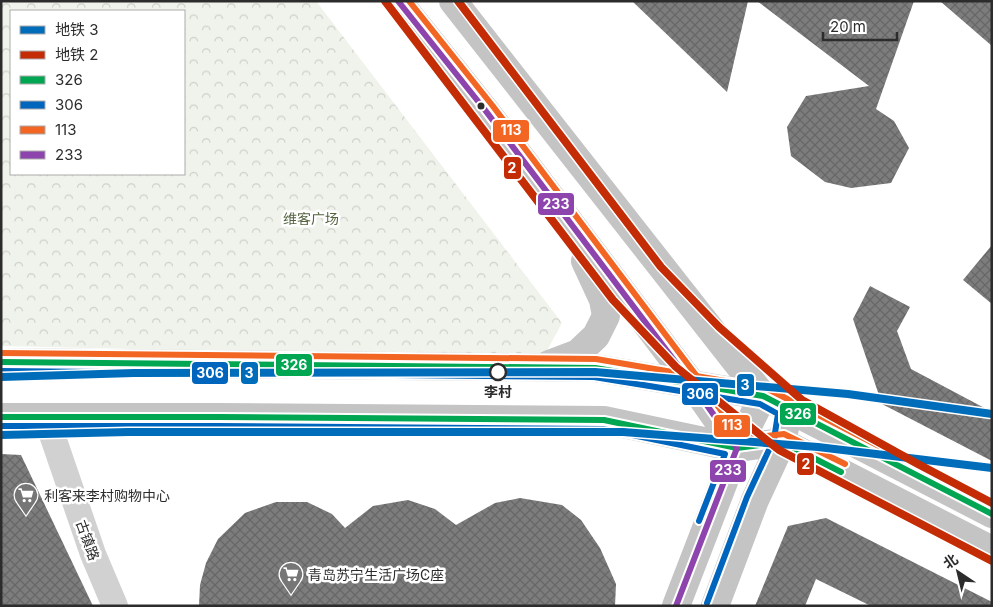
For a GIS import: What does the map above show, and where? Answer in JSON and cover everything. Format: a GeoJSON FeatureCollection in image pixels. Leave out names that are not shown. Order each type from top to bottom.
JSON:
{"type":"FeatureCollection","features":[{"type":"Feature","properties":{"kind":"main road"},"geometry":{"type":"LineString","coordinates":[[398,1],[485,110],[573,226],[692,384],[737,448]]}},
{"type":"Feature","properties":{"kind":"main road"},"geometry":{"type":"LineString","coordinates":[[453,1],[763,396]]}},
{"type":"Feature","properties":{"kind":"main road"},"geometry":{"type":"LineString","coordinates":[[542,367],[578,353],[596,336],[606,316],[603,300],[582,254],[573,226]]}},
{"type":"Feature","properties":{"kind":"main road"},"geometry":{"type":"LineString","coordinates":[[1,362],[595,368],[763,396],[992,514]]}},
{"type":"Feature","properties":{"kind":"main road"},"geometry":{"type":"LineString","coordinates":[[676,606],[737,448],[763,396]]}},
{"type":"Feature","properties":{"kind":"main road"},"geometry":{"type":"LineString","coordinates":[[715,606],[755,500],[782,442],[788,409]]}},
{"type":"Feature","properties":{"kind":"main road"},"geometry":{"type":"LineString","coordinates":[[1,417],[604,420],[737,448],[782,442],[992,550]]}},
{"type":"Feature","properties":{"kind":"street","name":"古镇路"},"geometry":{"type":"LineString","coordinates":[[46,417],[92,554],[115,606]]}},
{"type":"Feature","properties":{"kind":"green space","name":"维客广场"},"geometry":{"type":"Polygon","coordinates":[[[1,1],[316,1],[562,323],[543,358],[1,346],[1,1]]]}},
{"type":"Feature","properties":{"kind":"building"},"geometry":{"type":"Polygon","coordinates":[[[632,1],[748,1],[727,92],[632,1]]]}},
{"type":"Feature","properties":{"kind":"building"},"geometry":{"type":"Polygon","coordinates":[[[757,1],[914,1],[876,109],[894,121],[909,148],[891,183],[851,188],[825,182],[791,156],[787,127],[806,96],[869,86],[757,1]]]}},
{"type":"Feature","properties":{"kind":"building"},"geometry":{"type":"Polygon","coordinates":[[[940,1],[992,1],[992,46],[940,1]]]}},
{"type":"Feature","properties":{"kind":"building"},"geometry":{"type":"Polygon","coordinates":[[[992,245],[992,304],[963,280],[992,245]]]}},
{"type":"Feature","properties":{"kind":"building"},"geometry":{"type":"Polygon","coordinates":[[[870,286],[910,307],[897,331],[911,369],[992,412],[992,461],[882,404],[853,319],[870,286]]]}},
{"type":"Feature","properties":{"kind":"building","name":"利客来李村购物中心"},"geometry":{"type":"Polygon","coordinates":[[[1,454],[21,455],[93,606],[1,606],[1,454]]]}},
{"type":"Feature","properties":{"kind":"building"},"geometry":{"type":"Polygon","coordinates":[[[520,498],[562,505],[581,520],[600,548],[616,584],[615,606],[199,606],[200,585],[206,563],[218,539],[245,513],[276,502],[307,502],[332,514],[345,528],[373,506],[408,500],[435,509],[456,525],[495,503],[520,498]]]}},
{"type":"Feature","properties":{"kind":"building"},"geometry":{"type":"Polygon","coordinates":[[[826,518],[992,602],[992,606],[871,606],[816,579],[805,606],[755,606],[788,526],[826,518]]]}},
{"type":"Feature","properties":{"kind":"metro line","name":"2"},"geometry":{"type":"LineString","coordinates":[[385,1],[613,300],[676,367],[779,450],[992,561]]}},
{"type":"Feature","properties":{"kind":"metro line","name":"2"},"geometry":{"type":"LineString","coordinates":[[458,1],[661,267],[719,327],[802,400],[992,503]]}},
{"type":"Feature","properties":{"kind":"metro line","name":"3"},"geometry":{"type":"LineString","coordinates":[[1,377],[134,373],[595,372],[848,394],[992,414]]}},
{"type":"Feature","properties":{"kind":"metro line","name":"3"},"geometry":{"type":"LineString","coordinates":[[1,435],[128,432],[623,432],[818,447],[992,468]]}},
{"type":"Feature","properties":{"kind":"transit line","name":"233"},"geometry":{"type":"LineString","coordinates":[[398,1],[485,110],[692,384],[737,448],[676,606]]}},
{"type":"Feature","properties":{"kind":"transit line","name":"113"},"geometry":{"type":"LineString","coordinates":[[409,1],[492,105],[699,379],[741,439],[784,434],[845,464]]}},
{"type":"Feature","properties":{"kind":"transit line","name":"113"},"geometry":{"type":"LineString","coordinates":[[1,353],[596,359],[766,388],[992,504]]}},
{"type":"Feature","properties":{"kind":"transit line","name":"326"},"geometry":{"type":"LineString","coordinates":[[1,362],[595,368],[763,396],[992,514]]}},
{"type":"Feature","properties":{"kind":"transit line","name":"306"},"geometry":{"type":"LineString","coordinates":[[1,371],[594,377],[760,404],[778,414],[774,439],[747,497],[707,603]]}},
{"type":"Feature","properties":{"kind":"transit line","name":"326"},"geometry":{"type":"LineString","coordinates":[[1,417],[604,420],[737,448],[782,442],[841,472]]}},
{"type":"Feature","properties":{"kind":"transit line","name":"306"},"geometry":{"type":"LineString","coordinates":[[1,426],[603,429],[725,454],[699,521]]}},
{"type":"Feature","properties":{"kind":"place","name":"李村"},"geometry":{"type":"Point","coordinates":[498,372]}},
{"type":"Feature","properties":{"kind":"place","name":"利客来李村购物中心"},"geometry":{"type":"Point","coordinates":[26,516]}},
{"type":"Feature","properties":{"kind":"place","name":"青岛苏宁生活广场C座"},"geometry":{"type":"Point","coordinates":[291,595]}}]}
